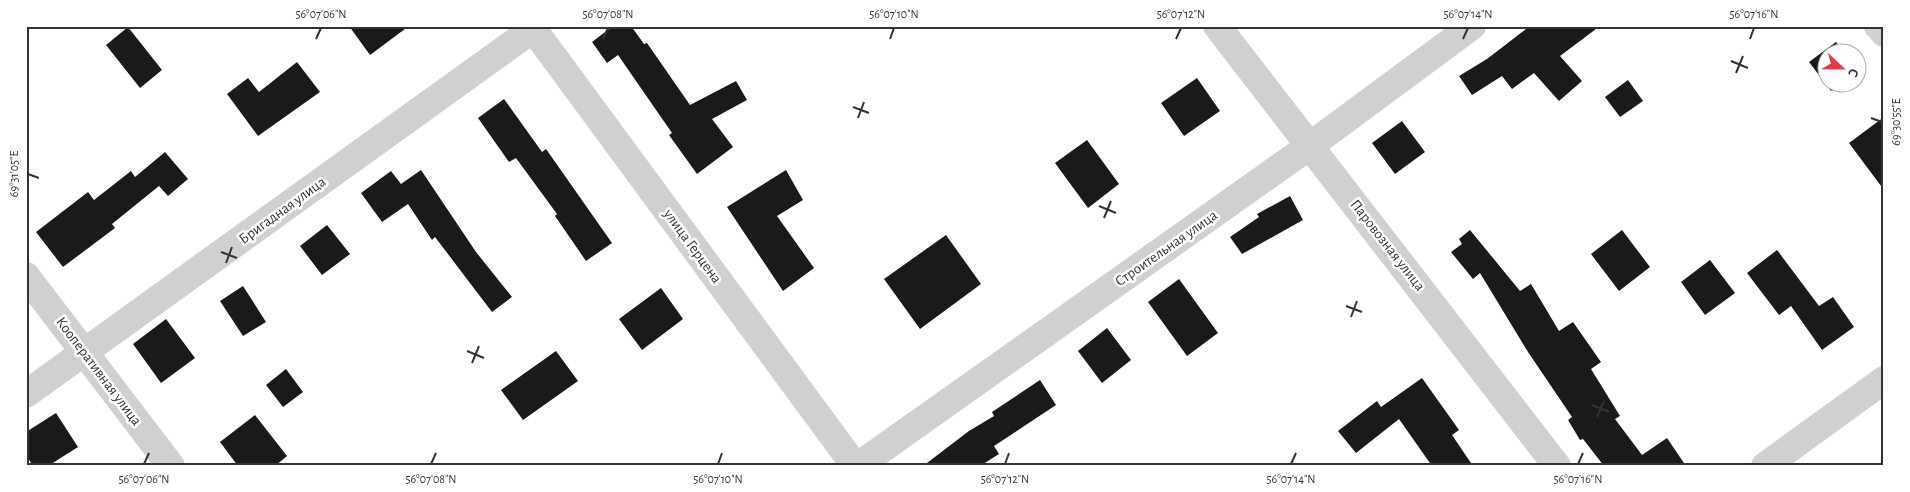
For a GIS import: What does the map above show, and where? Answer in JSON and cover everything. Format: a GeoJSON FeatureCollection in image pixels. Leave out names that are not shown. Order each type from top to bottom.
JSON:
{"type":"FeatureCollection","features":[{"type":"Feature","properties":{"kind":"street","name":"Паровозная улица"},"geometry":{"type":"LineString","coordinates":[[1217,26],[1311,145],[1557,466]]}},
{"type":"Feature","properties":{"kind":"street","name":"Строительная улица"},"geometry":{"type":"LineString","coordinates":[[856,466],[1311,145],[1472,26]]}},
{"type":"Feature","properties":{"kind":"street"},"geometry":{"type":"LineString","coordinates":[[1878,26],[1884,33]]}},
{"type":"Feature","properties":{"kind":"street","name":"Бригадная улица"},"geometry":{"type":"LineString","coordinates":[[26,394],[533,27]]}},
{"type":"Feature","properties":{"kind":"street","name":"улица Герцена"},"geometry":{"type":"LineString","coordinates":[[533,27],[856,466]]}},
{"type":"Feature","properties":{"kind":"street","name":"Кооперативная улица"},"geometry":{"type":"LineString","coordinates":[[26,276],[172,466]]}},
{"type":"Feature","properties":{"kind":"street"},"geometry":{"type":"LineString","coordinates":[[1765,466],[1884,380]]}},
{"type":"Feature","properties":{"kind":"building"},"geometry":{"type":"Polygon","coordinates":[[[349,26],[409,26],[370,55],[349,26]]]}},
{"type":"Feature","properties":{"kind":"building"},"geometry":{"type":"Polygon","coordinates":[[[613,26],[631,26],[644,44],[647,43],[690,105],[736,81],[747,100],[712,119],[733,147],[697,174],[669,135],[672,133],[618,55],[607,63],[592,42],[613,26]]]}},
{"type":"Feature","properties":{"kind":"building"},"geometry":{"type":"Polygon","coordinates":[[[1530,26],[1600,26],[1560,56],[1582,81],[1559,101],[1534,73],[1512,89],[1502,76],[1472,95],[1459,76],[1487,59],[1530,26]]]}},
{"type":"Feature","properties":{"kind":"building"},"geometry":{"type":"Polygon","coordinates":[[[128,27],[162,70],[140,88],[106,45],[128,27]]]}},
{"type":"Feature","properties":{"kind":"building"},"geometry":{"type":"Polygon","coordinates":[[[1818,55],[1818,74],[1809,62],[1818,55]]]}},
{"type":"Feature","properties":{"kind":"building"},"geometry":{"type":"Polygon","coordinates":[[[297,62],[320,92],[258,136],[227,94],[248,78],[259,92],[297,62]]]}},
{"type":"Feature","properties":{"kind":"building"},"geometry":{"type":"Polygon","coordinates":[[[1197,78],[1220,111],[1184,136],[1161,103],[1197,78]]]}},
{"type":"Feature","properties":{"kind":"building"},"geometry":{"type":"Polygon","coordinates":[[[1628,80],[1643,101],[1620,117],[1605,97],[1628,80]]]}},
{"type":"Feature","properties":{"kind":"building"},"geometry":{"type":"Polygon","coordinates":[[[504,99],[542,152],[546,149],[612,243],[586,261],[555,216],[557,214],[516,158],[509,162],[478,118],[504,99]]]}},
{"type":"Feature","properties":{"kind":"building"},"geometry":{"type":"Polygon","coordinates":[[[1884,117],[1884,190],[1849,143],[1884,117]]]}},
{"type":"Feature","properties":{"kind":"building"},"geometry":{"type":"Polygon","coordinates":[[[1402,121],[1425,152],[1395,174],[1372,143],[1402,121]]]}},
{"type":"Feature","properties":{"kind":"building"},"geometry":{"type":"Polygon","coordinates":[[[1087,140],[1119,184],[1088,208],[1055,163],[1087,140]]]}},
{"type":"Feature","properties":{"kind":"building"},"geometry":{"type":"Polygon","coordinates":[[[165,152],[188,179],[168,196],[159,186],[112,224],[115,228],[63,267],[36,232],[88,192],[94,200],[131,171],[135,177],[165,152]]]}},
{"type":"Feature","properties":{"kind":"building"},"geometry":{"type":"Polygon","coordinates":[[[421,170],[476,252],[512,297],[492,312],[435,237],[432,240],[408,204],[382,222],[361,193],[391,171],[401,184],[421,170]]]}},
{"type":"Feature","properties":{"kind":"building"},"geometry":{"type":"Polygon","coordinates":[[[786,170],[803,200],[777,216],[814,268],[783,291],[727,207],[786,170]]]}},
{"type":"Feature","properties":{"kind":"building"},"geometry":{"type":"Polygon","coordinates":[[[1290,196],[1303,220],[1242,254],[1230,237],[1259,217],[1257,214],[1290,196]]]}},
{"type":"Feature","properties":{"kind":"building"},"geometry":{"type":"Polygon","coordinates":[[[327,225],[350,254],[322,275],[300,246],[327,225]]]}},
{"type":"Feature","properties":{"kind":"building"},"geometry":{"type":"Polygon","coordinates":[[[1470,230],[1520,291],[1531,284],[1559,331],[1573,322],[1601,362],[1591,369],[1620,416],[1615,419],[1642,455],[1667,438],[1686,466],[1604,466],[1583,439],[1580,440],[1568,420],[1572,417],[1528,352],[1480,273],[1473,279],[1451,252],[1462,244],[1459,239],[1470,230]]]}},
{"type":"Feature","properties":{"kind":"building"},"geometry":{"type":"Polygon","coordinates":[[[1622,230],[1650,267],[1619,291],[1591,254],[1622,230]]]}},
{"type":"Feature","properties":{"kind":"building"},"geometry":{"type":"Polygon","coordinates":[[[946,235],[981,284],[920,329],[884,279],[946,235]]]}},
{"type":"Feature","properties":{"kind":"building"},"geometry":{"type":"Polygon","coordinates":[[[1777,250],[1819,306],[1833,297],[1854,327],[1822,350],[1791,306],[1779,315],[1747,273],[1777,250]]]}},
{"type":"Feature","properties":{"kind":"building"},"geometry":{"type":"Polygon","coordinates":[[[1710,260],[1735,293],[1705,315],[1681,282],[1710,260]]]}},
{"type":"Feature","properties":{"kind":"building"},"geometry":{"type":"Polygon","coordinates":[[[1179,279],[1218,333],[1187,356],[1148,302],[1179,279]]]}},
{"type":"Feature","properties":{"kind":"building"},"geometry":{"type":"Polygon","coordinates":[[[243,286],[266,322],[243,336],[220,301],[243,286]]]}},
{"type":"Feature","properties":{"kind":"building"},"geometry":{"type":"Polygon","coordinates":[[[661,288],[683,319],[642,350],[619,319],[661,288]]]}},
{"type":"Feature","properties":{"kind":"building"},"geometry":{"type":"Polygon","coordinates":[[[166,319],[195,358],[161,383],[133,344],[166,319]]]}},
{"type":"Feature","properties":{"kind":"building"},"geometry":{"type":"Polygon","coordinates":[[[1107,328],[1131,360],[1102,383],[1078,351],[1107,328]]]}},
{"type":"Feature","properties":{"kind":"building"},"geometry":{"type":"Polygon","coordinates":[[[556,351],[578,381],[523,420],[501,390],[556,351]]]}},
{"type":"Feature","properties":{"kind":"building"},"geometry":{"type":"Polygon","coordinates":[[[286,369],[303,392],[283,407],[266,385],[286,369]]]}},
{"type":"Feature","properties":{"kind":"building"},"geometry":{"type":"Polygon","coordinates":[[[1422,378],[1459,430],[1452,435],[1473,466],[1432,466],[1399,419],[1356,453],[1338,431],[1377,401],[1381,407],[1422,378]]]}},
{"type":"Feature","properties":{"kind":"building"},"geometry":{"type":"Polygon","coordinates":[[[1040,380],[1056,405],[994,446],[999,454],[980,466],[923,466],[969,431],[994,416],[992,412],[1040,380]]]}},
{"type":"Feature","properties":{"kind":"building"},"geometry":{"type":"Polygon","coordinates":[[[56,413],[78,447],[48,466],[33,466],[26,455],[26,432],[56,413]]]}},
{"type":"Feature","properties":{"kind":"building"},"geometry":{"type":"Polygon","coordinates":[[[255,415],[287,456],[275,466],[238,466],[220,442],[255,415]]]}}]}
